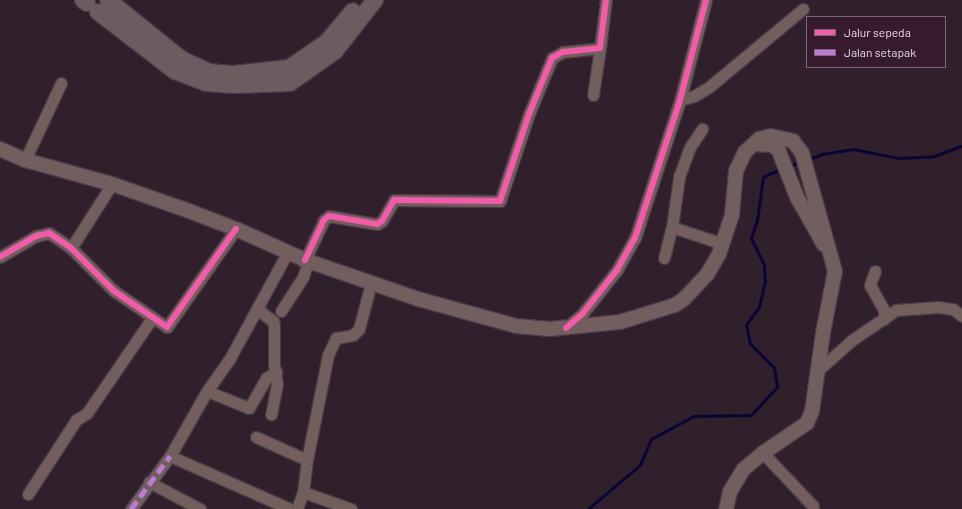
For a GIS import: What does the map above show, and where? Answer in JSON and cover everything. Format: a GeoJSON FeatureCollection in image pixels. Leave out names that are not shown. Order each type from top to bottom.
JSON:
{"type":"FeatureCollection","features":[{"type":"Feature","properties":{"kind":"highway"},"geometry":{"type":"LineString","coordinates":[[94,4],[181,59],[209,72],[234,74],[288,68],[327,42],[361,0]]}},
{"type":"Feature","properties":{"kind":"highway"},"geometry":{"type":"LineString","coordinates":[[94,4],[175,71],[206,83],[258,84],[290,83],[335,50],[375,0]]}},
{"type":"Feature","properties":{"kind":"main road"},"geometry":{"type":"LineString","coordinates":[[0,149],[25,160],[112,184],[236,229],[306,261],[418,299],[516,326],[539,329],[566,328],[620,322],[675,305],[702,281],[714,264],[723,244],[732,215],[736,171],[750,145],[759,139],[779,136],[793,141],[804,160],[830,249],[834,279],[816,372],[812,411],[807,423],[763,453],[734,483],[726,509]]}},
{"type":"Feature","properties":{"kind":"main road"},"geometry":{"type":"LineString","coordinates":[[750,145],[771,144],[778,149],[817,235],[822,243],[830,249]]}},
{"type":"Feature","properties":{"kind":"street"},"geometry":{"type":"LineString","coordinates":[[593,95],[606,0]]}},
{"type":"Feature","properties":{"kind":"street"},"geometry":{"type":"LineString","coordinates":[[566,328],[583,313],[617,270],[635,238],[680,100],[706,0]]}},
{"type":"Feature","properties":{"kind":"street"},"geometry":{"type":"LineString","coordinates":[[680,100],[694,96],[709,87],[803,9]]}},
{"type":"Feature","properties":{"kind":"street"},"geometry":{"type":"LineString","coordinates":[[281,311],[303,277],[306,261],[324,220],[329,216],[377,224],[382,221],[394,200],[500,201],[529,114],[552,58],[563,52],[600,48]]}},
{"type":"Feature","properties":{"kind":"street"},"geometry":{"type":"LineString","coordinates":[[25,160],[61,83]]}},
{"type":"Feature","properties":{"kind":"street"},"geometry":{"type":"LineString","coordinates":[[664,258],[672,227],[681,169],[690,147],[702,129]]}},
{"type":"Feature","properties":{"kind":"street"},"geometry":{"type":"LineString","coordinates":[[71,248],[112,184]]}},
{"type":"Feature","properties":{"kind":"street"},"geometry":{"type":"LineString","coordinates":[[672,227],[723,244]]}},
{"type":"Feature","properties":{"kind":"street"},"geometry":{"type":"LineString","coordinates":[[0,257],[44,233],[52,234],[71,248],[114,291],[163,326],[169,326],[236,229]]}},
{"type":"Feature","properties":{"kind":"street"},"geometry":{"type":"LineString","coordinates":[[131,509],[149,482],[170,456],[207,391],[229,360],[287,253]]}},
{"type":"Feature","properties":{"kind":"street"},"geometry":{"type":"LineString","coordinates":[[875,271],[870,285],[872,292],[884,310],[884,319]]}},
{"type":"Feature","properties":{"kind":"street"},"geometry":{"type":"LineString","coordinates":[[297,509],[303,492],[307,460],[328,355],[336,338],[353,336],[359,330],[371,283]]}},
{"type":"Feature","properties":{"kind":"street"},"geometry":{"type":"LineString","coordinates":[[258,306],[262,313],[273,321],[274,326],[277,384],[271,414]]}},
{"type":"Feature","properties":{"kind":"street"},"geometry":{"type":"LineString","coordinates":[[816,372],[852,340],[896,310],[905,308],[938,307],[954,309],[962,316]]}},
{"type":"Feature","properties":{"kind":"street"},"geometry":{"type":"LineString","coordinates":[[28,494],[76,420],[87,413],[152,318]]}},
{"type":"Feature","properties":{"kind":"street"},"geometry":{"type":"LineString","coordinates":[[207,391],[249,408],[266,378],[276,372]]}},
{"type":"Feature","properties":{"kind":"street"},"geometry":{"type":"LineString","coordinates":[[256,437],[307,460]]}},
{"type":"Feature","properties":{"kind":"street"},"geometry":{"type":"LineString","coordinates":[[763,453],[814,506]]}},
{"type":"Feature","properties":{"kind":"street"},"geometry":{"type":"LineString","coordinates":[[170,456],[290,509]]}},
{"type":"Feature","properties":{"kind":"street"},"geometry":{"type":"LineString","coordinates":[[149,482],[200,509]]}},
{"type":"Feature","properties":{"kind":"street"},"geometry":{"type":"LineString","coordinates":[[303,492],[351,509]]}},
{"type":"Feature","properties":{"kind":"waterway"},"geometry":{"type":"LineString","coordinates":[[809,159],[822,154],[853,149],[899,158],[934,156],[962,146]]}},
{"type":"Feature","properties":{"kind":"waterway"},"geometry":{"type":"LineString","coordinates":[[790,166],[800,162]]}},
{"type":"Feature","properties":{"kind":"waterway"},"geometry":{"type":"LineString","coordinates":[[588,509],[640,465],[651,439],[694,416],[751,415],[777,387],[774,368],[750,344],[746,325],[759,307],[765,281],[764,265],[751,238],[757,221],[763,177],[781,169]]}},
{"type":"Feature","properties":{"kind":"marked path"},"geometry":{"type":"LineString","coordinates":[[131,509],[170,456]]}},
{"type":"Feature","properties":{"kind":"cycle path"},"geometry":{"type":"LineString","coordinates":[[305,260],[324,220],[329,216],[377,224],[382,221],[394,200],[500,201],[529,114],[552,58],[563,52],[600,48],[606,0]]}},
{"type":"Feature","properties":{"kind":"cycle path"},"geometry":{"type":"LineString","coordinates":[[566,328],[583,313],[617,270],[635,238],[680,100],[706,0]]}},
{"type":"Feature","properties":{"kind":"cycle path"},"geometry":{"type":"LineString","coordinates":[[0,257],[36,236],[49,233],[71,248],[114,291],[167,327],[236,229]]}}]}
